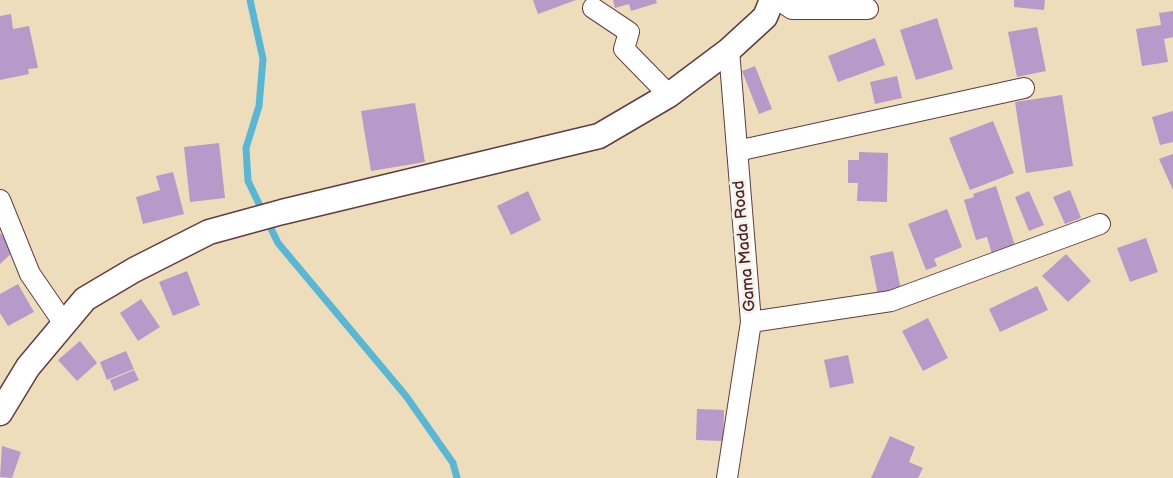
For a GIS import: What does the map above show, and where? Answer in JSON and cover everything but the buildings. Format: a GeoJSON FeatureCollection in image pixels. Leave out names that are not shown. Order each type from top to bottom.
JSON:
{"type":"FeatureCollection","features":[{"type":"Feature","properties":{"kind":"street"},"geometry":{"type":"LineString","coordinates":[[0,413],[28,367],[85,299],[209,232],[282,212],[598,136],[669,95],[729,50],[765,17],[772,0]]}},
{"type":"Feature","properties":{"kind":"street"},"geometry":{"type":"LineString","coordinates":[[779,0],[792,9],[868,9]]}},
{"type":"Feature","properties":{"kind":"street"},"geometry":{"type":"LineString","coordinates":[[593,8],[629,32],[624,49],[669,95]]}},
{"type":"Feature","properties":{"kind":"street","name":"Gama Mada Road"},"geometry":{"type":"LineString","coordinates":[[727,478],[751,321],[729,50]]}},
{"type":"Feature","properties":{"kind":"street"},"geometry":{"type":"LineString","coordinates":[[737,151],[1024,88]]}},
{"type":"Feature","properties":{"kind":"street"},"geometry":{"type":"LineString","coordinates":[[0,200],[30,274],[65,325]]}},
{"type":"Feature","properties":{"kind":"street"},"geometry":{"type":"LineString","coordinates":[[751,321],[891,301],[1100,224]]}},
{"type":"Feature","properties":{"kind":"waterway"},"geometry":{"type":"LineString","coordinates":[[250,0],[263,59],[259,106],[246,148],[248,181],[278,243],[406,396],[453,463],[457,478]]}}]}
